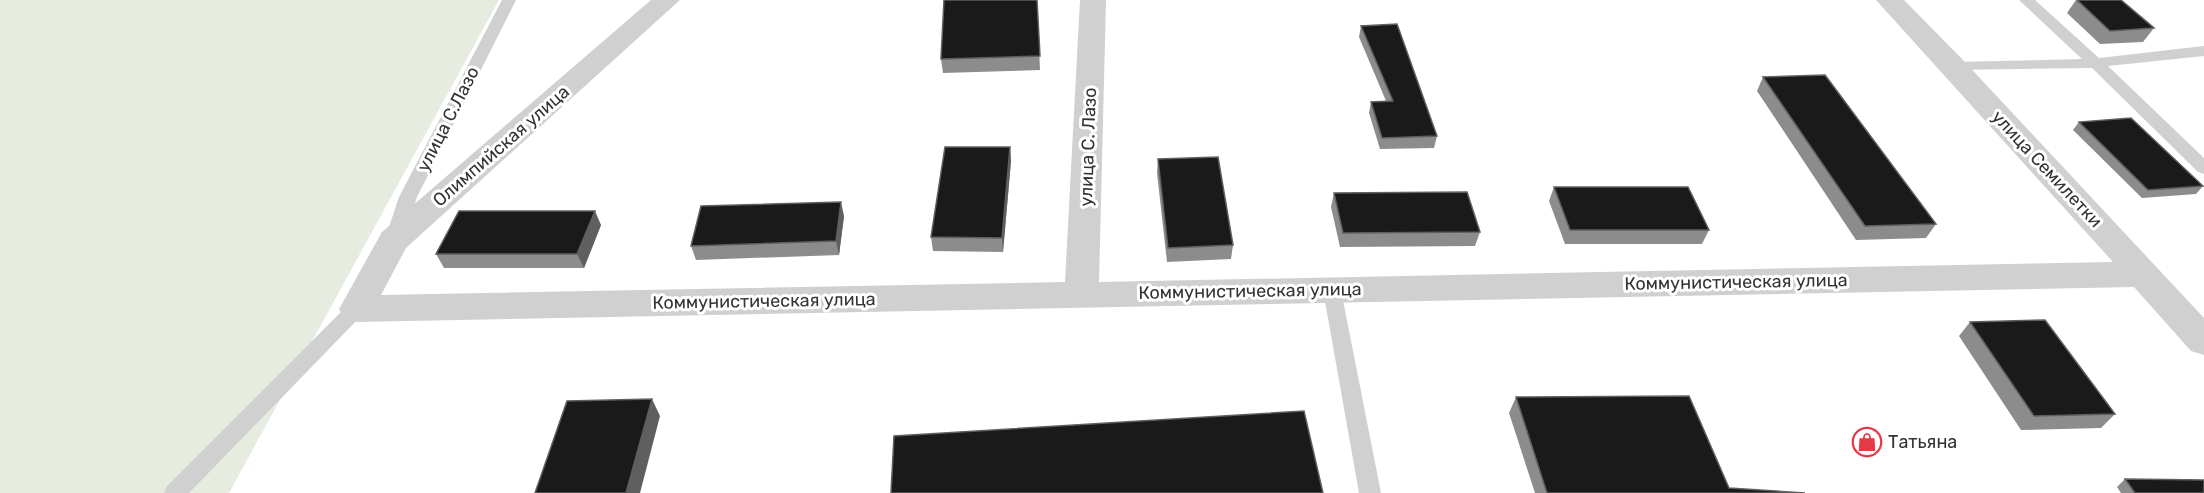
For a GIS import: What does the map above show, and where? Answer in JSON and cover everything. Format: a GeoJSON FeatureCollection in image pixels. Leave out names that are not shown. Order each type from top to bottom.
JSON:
{"type":"FeatureCollection","features":[{"type":"Feature","properties":{"kind":"street","name":"Олимпийская улица"},"geometry":{"type":"LineString","coordinates":[[356,309],[394,240],[668,0]]}},
{"type":"Feature","properties":{"kind":"street","name":"улица С. Лазо"},"geometry":{"type":"LineString","coordinates":[[1082,294],[1094,0]]}},
{"type":"Feature","properties":{"kind":"street","name":"улица Семилетки"},"geometry":{"type":"LineString","coordinates":[[1888,0],[1954,67],[2204,341]]}},
{"type":"Feature","properties":{"kind":"street","name":"Коммунистическая улица"},"geometry":{"type":"LineString","coordinates":[[356,309],[2143,274]]}},
{"type":"Feature","properties":{"kind":"lane","name":"улица С.Лазо"},"geometry":{"type":"LineString","coordinates":[[394,240],[408,196],[509,0]]}},
{"type":"Feature","properties":{"kind":"lane"},"geometry":{"type":"LineString","coordinates":[[2026,0],[2096,63],[2204,168]]}},
{"type":"Feature","properties":{"kind":"lane"},"geometry":{"type":"LineString","coordinates":[[1954,67],[2096,63],[2204,51]]}},
{"type":"Feature","properties":{"kind":"lane"},"geometry":{"type":"LineString","coordinates":[[1332,290],[1370,493]]}},
{"type":"Feature","properties":{"kind":"lane"},"geometry":{"type":"LineString","coordinates":[[176,493],[356,309]]}},
{"type":"Feature","properties":{"kind":"shaded area"},"geometry":{"type":"Polygon","coordinates":[[[0,0],[499,0],[229,493],[0,493],[0,0]]]}},
{"type":"Feature","properties":{"kind":"building"},"geometry":{"type":"Polygon","coordinates":[[[944,0],[1037,0],[1040,56],[941,59],[944,0]]]}},
{"type":"Feature","properties":{"kind":"building"},"geometry":{"type":"Polygon","coordinates":[[[2077,0],[2121,0],[2154,28],[2110,31],[2077,0]]]}},
{"type":"Feature","properties":{"kind":"building"},"geometry":{"type":"Polygon","coordinates":[[[1397,24],[1437,136],[1382,138],[1371,102],[1393,101],[1361,26],[1397,24]]]}},
{"type":"Feature","properties":{"kind":"building"},"geometry":{"type":"Polygon","coordinates":[[[1825,75],[1936,224],[1865,226],[1763,77],[1825,75]]]}},
{"type":"Feature","properties":{"kind":"building"},"geometry":{"type":"Polygon","coordinates":[[[2131,118],[2203,186],[2148,190],[2079,122],[2131,118]]]}},
{"type":"Feature","properties":{"kind":"building"},"geometry":{"type":"Polygon","coordinates":[[[945,147],[1010,147],[1002,238],[931,237],[945,147]]]}},
{"type":"Feature","properties":{"kind":"building"},"geometry":{"type":"Polygon","coordinates":[[[1218,157],[1233,245],[1168,248],[1158,159],[1218,157]]]}},
{"type":"Feature","properties":{"kind":"building"},"geometry":{"type":"Polygon","coordinates":[[[1554,187],[1688,187],[1709,230],[1570,230],[1554,187]]]}},
{"type":"Feature","properties":{"kind":"building"},"geometry":{"type":"Polygon","coordinates":[[[1467,192],[1480,232],[1343,233],[1334,193],[1467,192]]]}},
{"type":"Feature","properties":{"kind":"building"},"geometry":{"type":"Polygon","coordinates":[[[841,202],[836,241],[691,246],[701,206],[841,202]]]}},
{"type":"Feature","properties":{"kind":"building"},"geometry":{"type":"Polygon","coordinates":[[[459,211],[595,211],[577,254],[436,254],[459,211]]]}},
{"type":"Feature","properties":{"kind":"building"},"geometry":{"type":"Polygon","coordinates":[[[2045,320],[2115,414],[2034,416],[1970,322],[2045,320]]]}},
{"type":"Feature","properties":{"kind":"building"},"geometry":{"type":"Polygon","coordinates":[[[1689,396],[1729,488],[1805,493],[1547,493],[1516,397],[1689,396]]]}},
{"type":"Feature","properties":{"kind":"building"},"geometry":{"type":"Polygon","coordinates":[[[652,399],[626,493],[535,493],[567,401],[652,399]]]}},
{"type":"Feature","properties":{"kind":"building"},"geometry":{"type":"Polygon","coordinates":[[[1304,411],[1323,493],[891,493],[894,436],[1304,411]]]}},
{"type":"Feature","properties":{"kind":"building"},"geometry":{"type":"Polygon","coordinates":[[[2125,479],[2204,480],[2204,493],[2135,493],[2125,479]]]}},
{"type":"Feature","properties":{"kind":"place","name":"Татьяна"},"geometry":{"type":"Point","coordinates":[1867,442]}}]}
